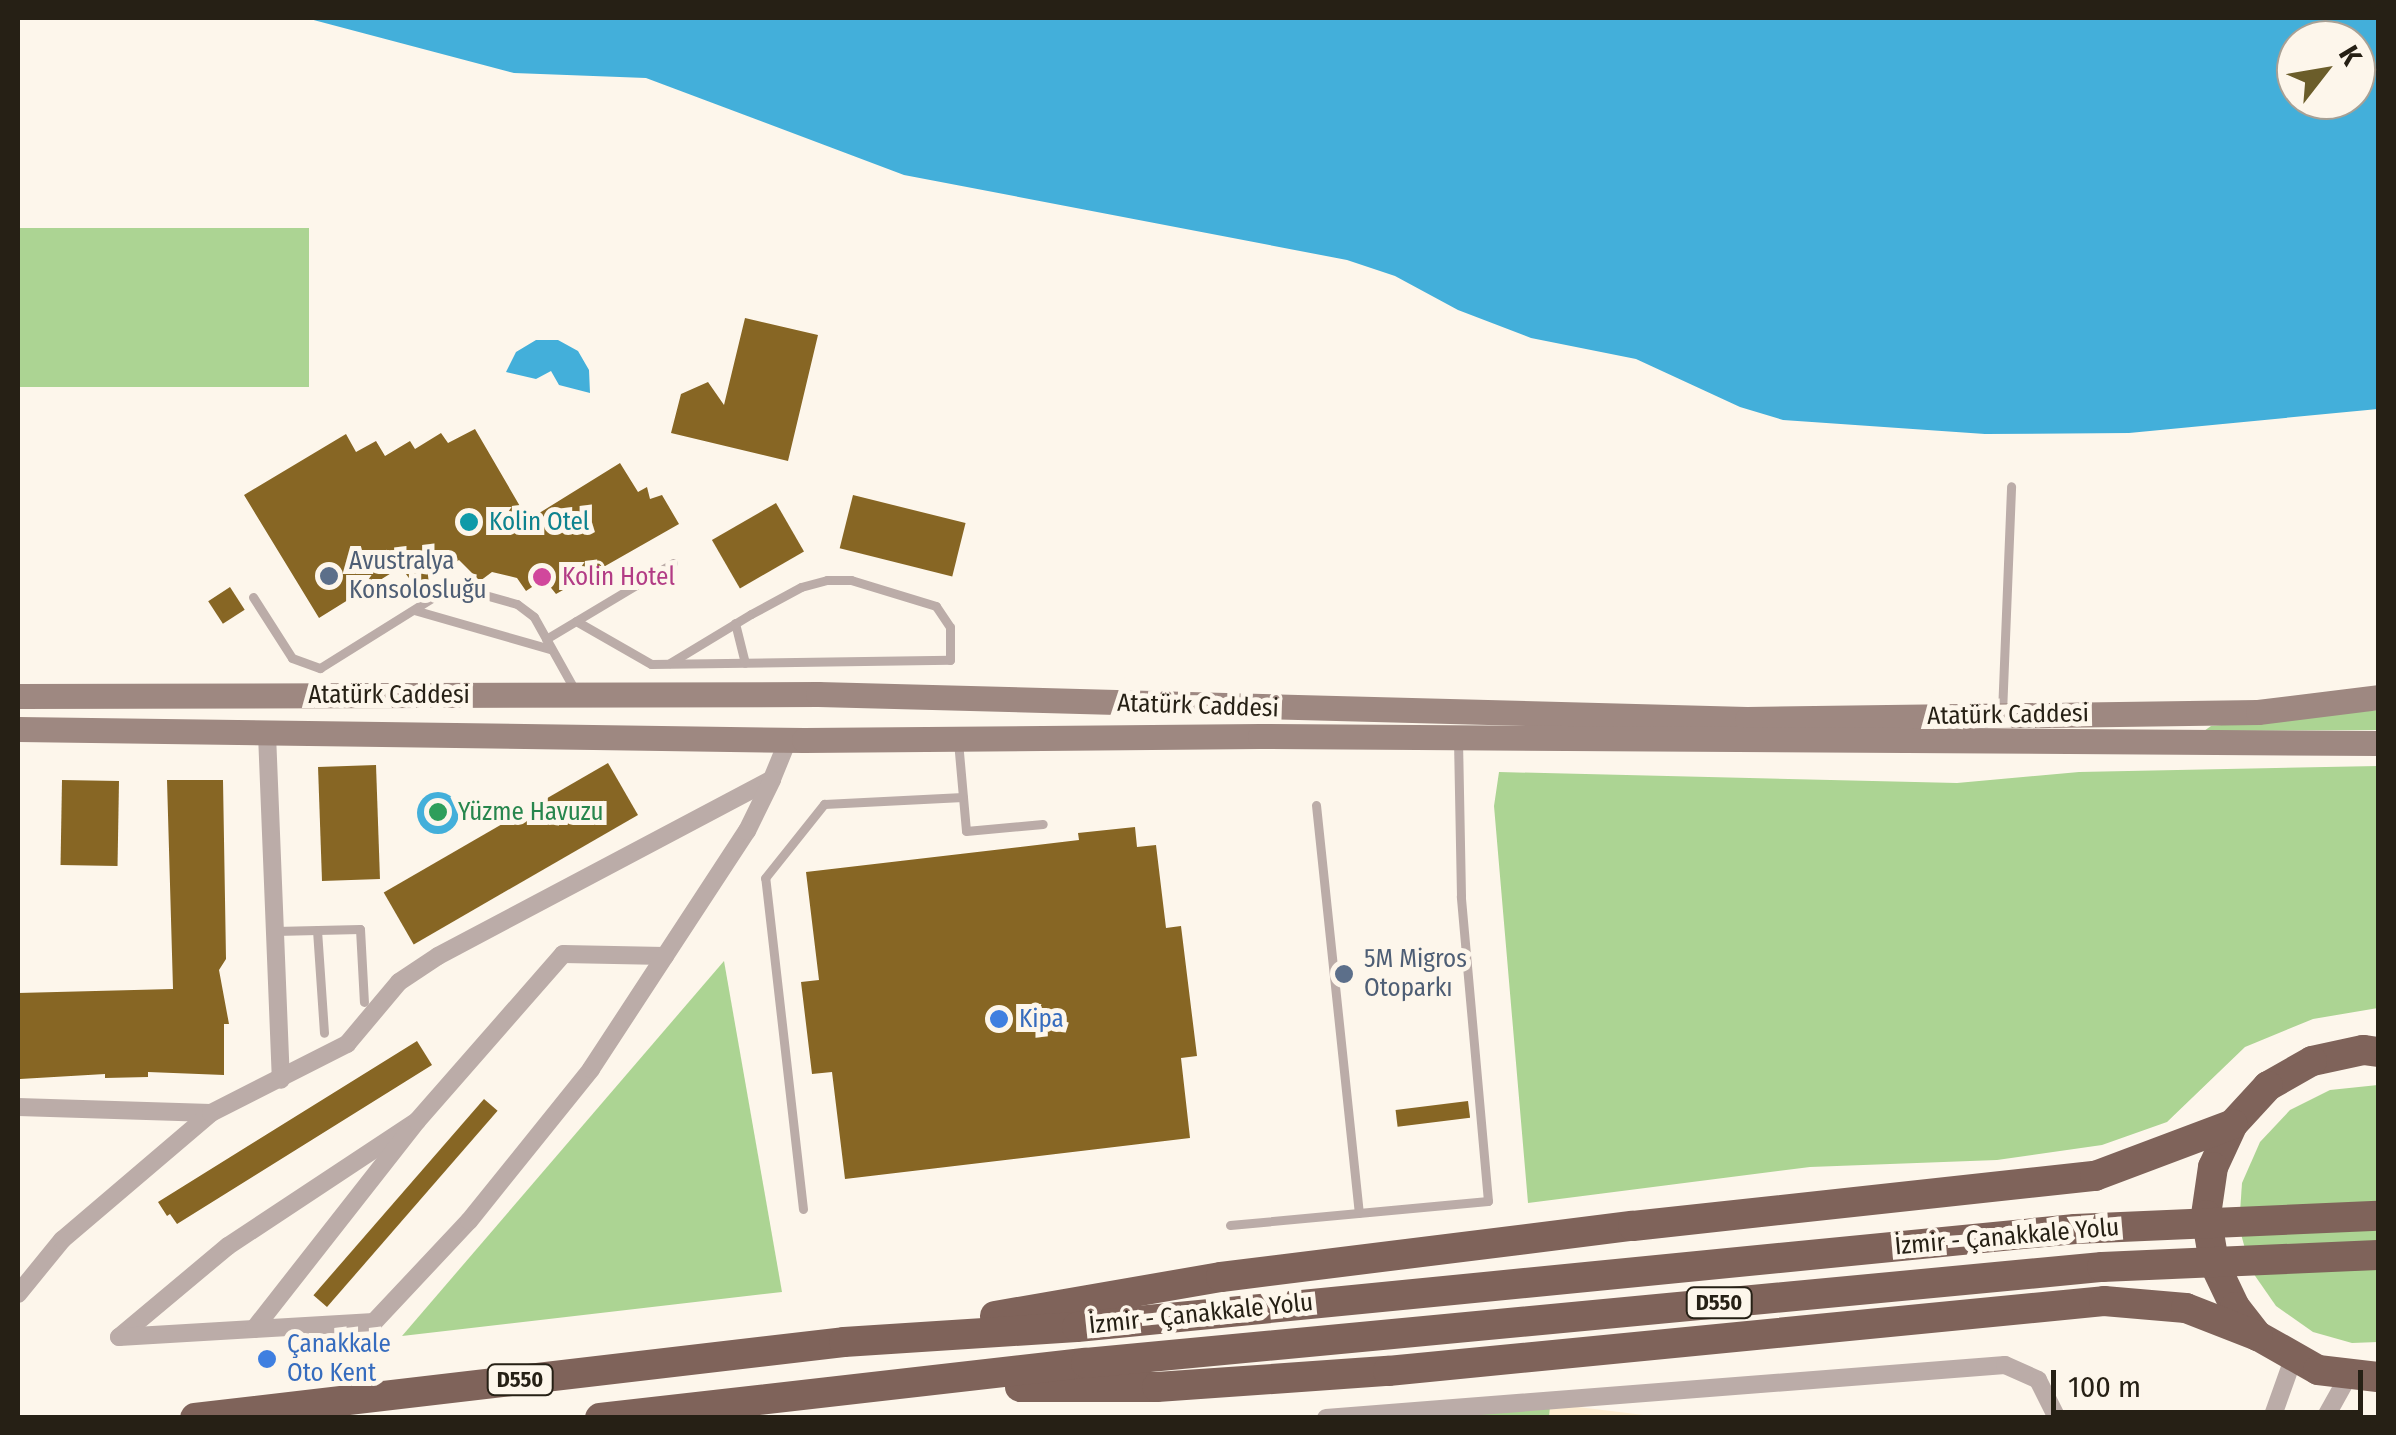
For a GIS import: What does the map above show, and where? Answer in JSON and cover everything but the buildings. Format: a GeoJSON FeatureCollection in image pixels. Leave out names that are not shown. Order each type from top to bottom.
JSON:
{"type":"FeatureCollection","features":[{"type":"Feature","properties":{"kind":"highway"},"geometry":{"type":"LineString","coordinates":[[2258,1336],[2235,1307],[2214,1263],[2206,1216],[2213,1167],[2233,1124],[2268,1086],[2312,1060],[2373,1048]]}},
{"type":"Feature","properties":{"kind":"highway"},"geometry":{"type":"LineString","coordinates":[[844,1342],[1221,1277],[1633,1226],[2095,1176],[2233,1124]]}},
{"type":"Feature","properties":{"kind":"highway","name":"İzmir - Çanakkale Yolu"},"geometry":{"type":"LineString","coordinates":[[196,1418],[844,1342],[1077,1327],[2075,1229],[2378,1216]]}},
{"type":"Feature","properties":{"kind":"highway","name":"İzmir - Çanakkale Yolu"},"geometry":{"type":"LineString","coordinates":[[852,1387],[2102,1267],[2378,1255]]}},
{"type":"Feature","properties":{"kind":"highway"},"geometry":{"type":"LineString","coordinates":[[852,1387],[1157,1387],[1388,1371],[2104,1300],[2186,1308],[2258,1336],[2293,1359],[2364,1376]]}},
{"type":"Feature","properties":{"kind":"highway","name":"D550"},"geometry":{"type":"LineString","coordinates":[[600,1418],[852,1387]]}},
{"type":"Feature","properties":{"kind":"main road"},"geometry":{"type":"LineString","coordinates":[[577,694],[582,737]]}},
{"type":"Feature","properties":{"kind":"main road","name":"Atatürk Caddesi"},"geometry":{"type":"LineString","coordinates":[[18,696],[784,694],[1746,719],[2258,712],[2378,696]]}},
{"type":"Feature","properties":{"kind":"main road"},"geometry":{"type":"LineString","coordinates":[[784,694],[788,740]]}},
{"type":"Feature","properties":{"kind":"main road"},"geometry":{"type":"LineString","coordinates":[[1458,713],[1458,739]]}},
{"type":"Feature","properties":{"kind":"main road","name":"Atatürk Caddesi"},"geometry":{"type":"LineString","coordinates":[[18,729],[788,740],[2378,743]]}},
{"type":"Feature","properties":{"kind":"street"},"geometry":{"type":"LineString","coordinates":[[266,734],[282,1080]]}},
{"type":"Feature","properties":{"kind":"street"},"geometry":{"type":"LineString","coordinates":[[418,1121],[228,1246],[119,1336],[374,1322],[469,1221],[591,1068],[747,830],[788,740]]}},
{"type":"Feature","properties":{"kind":"street"},"geometry":{"type":"LineString","coordinates":[[18,1294],[62,1240],[210,1113],[282,1080],[346,1044],[399,982],[438,956],[772,779]]}},
{"type":"Feature","properties":{"kind":"street"},"geometry":{"type":"LineString","coordinates":[[254,1329],[418,1121],[563,954],[665,956]]}},
{"type":"Feature","properties":{"kind":"street"},"geometry":{"type":"LineString","coordinates":[[18,1107],[210,1113]]}},
{"type":"Feature","properties":{"kind":"street"},"geometry":{"type":"LineString","coordinates":[[2272,1418],[2293,1359]]}},
{"type":"Feature","properties":{"kind":"street"},"geometry":{"type":"LineString","coordinates":[[1326,1418],[2004,1365],[2038,1380],[2056,1414]]}},
{"type":"Feature","properties":{"kind":"street"},"geometry":{"type":"LineString","coordinates":[[2325,1418],[2364,1376]]}},
{"type":"Feature","properties":{"kind":"lane"},"geometry":{"type":"LineString","coordinates":[[2002,716],[2011,486]]}},
{"type":"Feature","properties":{"kind":"lane"},"geometry":{"type":"LineString","coordinates":[[548,644],[576,621],[673,563]]}},
{"type":"Feature","properties":{"kind":"lane"},"geometry":{"type":"LineString","coordinates":[[576,621],[651,664],[950,660],[950,627],[936,606],[839,580],[801,587],[670,663]]}},
{"type":"Feature","properties":{"kind":"lane"},"geometry":{"type":"LineString","coordinates":[[253,597],[292,658],[314,668],[440,593],[460,588],[517,604],[534,618],[577,694]]}},
{"type":"Feature","properties":{"kind":"lane"},"geometry":{"type":"LineString","coordinates":[[414,610],[548,644]]}},
{"type":"Feature","properties":{"kind":"lane"},"geometry":{"type":"LineString","coordinates":[[735,623],[745,662]]}},
{"type":"Feature","properties":{"kind":"lane"},"geometry":{"type":"LineString","coordinates":[[958,738],[966,831],[1044,824]]}},
{"type":"Feature","properties":{"kind":"lane"},"geometry":{"type":"LineString","coordinates":[[1230,1225],[1488,1201],[1461,896],[1458,739]]}},
{"type":"Feature","properties":{"kind":"lane"},"geometry":{"type":"LineString","coordinates":[[803,1209],[766,878],[824,804],[963,797]]}},
{"type":"Feature","properties":{"kind":"lane"},"geometry":{"type":"LineString","coordinates":[[1316,805],[1359,1213]]}},
{"type":"Feature","properties":{"kind":"lane"},"geometry":{"type":"LineString","coordinates":[[275,931],[360,929],[364,1002]]}},
{"type":"Feature","properties":{"kind":"lane"},"geometry":{"type":"LineString","coordinates":[[317,930],[324,1033]]}},
{"type":"Feature","properties":{"kind":"shaded area"},"geometry":{"type":"Polygon","coordinates":[[[1570,1406],[1660,1417],[1366,1418],[1570,1406]]]}},
{"type":"Feature","properties":{"kind":"green space"},"geometry":{"type":"Polygon","coordinates":[[[18,228],[309,228],[309,387],[18,387],[18,228]]]}},
{"type":"Feature","properties":{"kind":"green space"},"geometry":{"type":"Polygon","coordinates":[[[2378,710],[2378,730],[2204,731],[2211,726],[2378,710]]]}},
{"type":"Feature","properties":{"kind":"green space"},"geometry":{"type":"Polygon","coordinates":[[[2378,766],[2378,1008],[2313,1019],[2245,1047],[2167,1122],[2102,1145],[1997,1160],[1810,1167],[1528,1203],[1494,806],[1499,772],[1957,783],[2079,772],[2378,766]]]}},
{"type":"Feature","properties":{"kind":"green space"},"geometry":{"type":"Polygon","coordinates":[[[724,961],[782,1292],[402,1336],[724,961]]]}},
{"type":"Feature","properties":{"kind":"green space"},"geometry":{"type":"Polygon","coordinates":[[[2378,1085],[2378,1342],[2352,1343],[2313,1332],[2276,1306],[2251,1270],[2239,1227],[2242,1183],[2260,1142],[2290,1110],[2330,1090],[2378,1085]]]}},
{"type":"Feature","properties":{"kind":"green space"},"geometry":{"type":"Polygon","coordinates":[[[1550,1406],[1549,1417],[1390,1417],[1550,1406]]]}},
{"type":"Feature","properties":{"kind":"water"},"geometry":{"type":"Polygon","coordinates":[[[306,18],[2378,18],[2378,409],[2129,433],[1985,434],[1783,420],[1740,407],[1636,359],[1531,338],[1458,310],[1395,276],[1347,260],[904,175],[646,78],[514,73],[306,18]]]}},
{"type":"Feature","properties":{"kind":"water"},"geometry":{"type":"Polygon","coordinates":[[[536,340],[558,340],[578,351],[589,370],[590,393],[559,385],[551,371],[536,379],[506,372],[516,352],[536,340]]]}},
{"type":"Feature","properties":{"kind":"water","name":"Yüzme Havuzu"},"geometry":{"type":"Polygon","coordinates":[[[438,792],[453,798],[459,813],[453,828],[438,834],[423,828],[417,813],[423,798],[438,792]]]}},
{"type":"Feature","properties":{"kind":"place","name":"Kolin Otel"},"geometry":{"type":"Point","coordinates":[469,522]}},
{"type":"Feature","properties":{"kind":"place","name":"Avustralya Konsolosluğu"},"geometry":{"type":"Point","coordinates":[329,576]}},
{"type":"Feature","properties":{"kind":"place","name":"Kolin Hotel"},"geometry":{"type":"Point","coordinates":[542,577]}},
{"type":"Feature","properties":{"kind":"place","name":"Yüzme Havuzu"},"geometry":{"type":"Point","coordinates":[438,812]}},
{"type":"Feature","properties":{"kind":"place","name":"5M Migros Otoparkı"},"geometry":{"type":"Point","coordinates":[1344,974]}},
{"type":"Feature","properties":{"kind":"place","name":"Kipa"},"geometry":{"type":"Point","coordinates":[999,1019]}},
{"type":"Feature","properties":{"kind":"place","name":"Çanakkale Oto Kent"},"geometry":{"type":"Point","coordinates":[267,1359]}}]}
